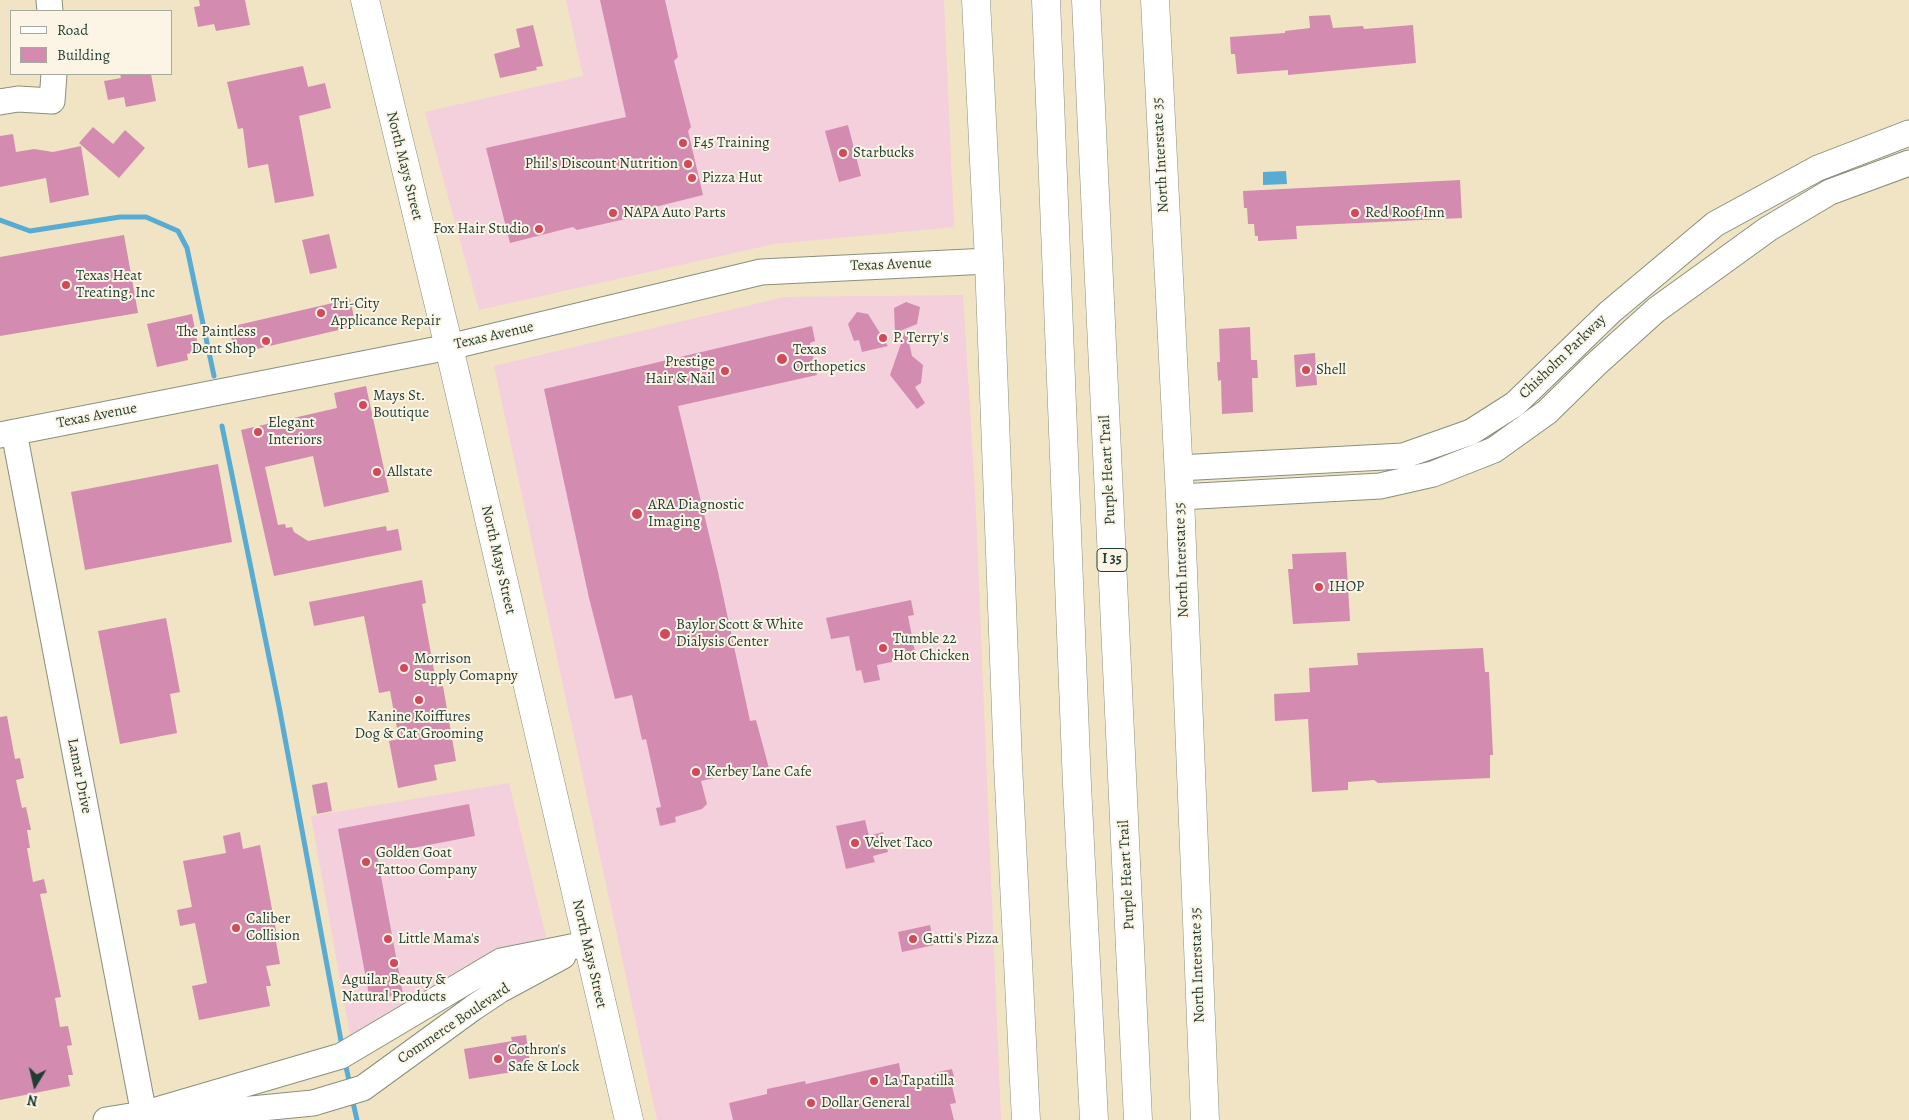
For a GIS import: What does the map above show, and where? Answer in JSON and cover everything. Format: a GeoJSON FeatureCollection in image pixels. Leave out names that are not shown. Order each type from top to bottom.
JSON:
{"type":"FeatureCollection","features":[{"type":"Feature","properties":{"kind":"main road","name":"North Mays Street"},"geometry":{"type":"LineString","coordinates":[[365,0],[449,347],[628,1120]]}},
{"type":"Feature","properties":{"kind":"main road"},"geometry":{"type":"LineString","coordinates":[[976,0],[989,261],[1008,764],[1026,1120]]}},
{"type":"Feature","properties":{"kind":"main road"},"geometry":{"type":"LineString","coordinates":[[1046,0],[1077,786],[1094,1120]]}},
{"type":"Feature","properties":{"kind":"main road","name":"Purple Heart Trail"},"geometry":{"type":"LineString","coordinates":[[1086,0],[1138,1120]]}},
{"type":"Feature","properties":{"kind":"main road","name":"North Interstate 35"},"geometry":{"type":"LineString","coordinates":[[1155,0],[1180,498],[1205,1120]]}},
{"type":"Feature","properties":{"kind":"street"},"geometry":{"type":"LineString","coordinates":[[0,102],[18,99],[52,100],[54,75]]}},
{"type":"Feature","properties":{"kind":"street","name":"Chisholm Parkway"},"geometry":{"type":"LineString","coordinates":[[1178,468],[1403,456],[1471,432],[1515,404],[1610,312],[1715,224],[1818,168],[1909,133]]}},
{"type":"Feature","properties":{"kind":"street","name":"Chisholm Parkway"},"geometry":{"type":"LineString","coordinates":[[1180,498],[1380,486],[1433,474],[1494,450],[1547,412],[1595,365],[1656,310],[1768,229],[1830,192],[1909,163]]}},
{"type":"Feature","properties":{"kind":"street","name":"Texas Avenue"},"geometry":{"type":"LineString","coordinates":[[7,434],[449,347],[762,272],[989,261]]}},
{"type":"Feature","properties":{"kind":"street","name":"Lamar Drive"},"geometry":{"type":"LineString","coordinates":[[7,434],[144,1117]]}},
{"type":"Feature","properties":{"kind":"street"},"geometry":{"type":"LineString","coordinates":[[1295,462],[1296,491]]}},
{"type":"Feature","properties":{"kind":"street","name":"Commerce Boulevard"},"geometry":{"type":"LineString","coordinates":[[144,1117],[341,1056],[501,961],[586,944]]}},
{"type":"Feature","properties":{"kind":"street","name":"Commerce Boulevard"},"geometry":{"type":"LineString","coordinates":[[106,1120],[313,1104],[363,1088],[418,1046],[500,990],[586,944]]}},
{"type":"Feature","properties":{"kind":"shaded area"},"geometry":{"type":"Polygon","coordinates":[[[566,0],[944,0],[954,227],[774,244],[479,310],[425,112],[583,76],[566,0]]]}},
{"type":"Feature","properties":{"kind":"shaded area"},"geometry":{"type":"Polygon","coordinates":[[[963,295],[975,491],[1001,1120],[657,1120],[494,366],[784,297],[963,295]]]}},
{"type":"Feature","properties":{"kind":"shaded area"},"geometry":{"type":"Polygon","coordinates":[[[509,783],[546,937],[472,962],[350,1035],[311,816],[509,783]]]}},
{"type":"Feature","properties":{"kind":"water"},"geometry":{"type":"Polygon","coordinates":[[[1286,171],[1287,184],[1263,185],[1263,172],[1286,171]]]}},
{"type":"Feature","properties":{"kind":"building"},"geometry":{"type":"Polygon","coordinates":[[[199,0],[245,0],[250,25],[216,31],[214,24],[198,27],[194,7],[200,6],[199,0]]]}},
{"type":"Feature","properties":{"kind":"building"},"geometry":{"type":"Polygon","coordinates":[[[600,0],[665,0],[678,57],[674,61],[691,127],[688,131],[703,195],[655,207],[652,213],[577,230],[573,227],[510,243],[486,148],[626,117],[600,0]]]}},
{"type":"Feature","properties":{"kind":"building"},"geometry":{"type":"Polygon","coordinates":[[[1330,15],[1333,28],[1363,26],[1364,29],[1413,25],[1416,63],[1288,75],[1288,70],[1237,74],[1235,54],[1231,54],[1230,37],[1285,33],[1285,31],[1310,28],[1309,16],[1330,15]]]}},
{"type":"Feature","properties":{"kind":"building"},"geometry":{"type":"Polygon","coordinates":[[[533,25],[543,66],[536,67],[537,70],[500,78],[494,54],[520,47],[516,29],[533,25]]]}},
{"type":"Feature","properties":{"kind":"building"},"geometry":{"type":"Polygon","coordinates":[[[303,66],[308,87],[325,83],[331,108],[299,116],[314,196],[275,203],[268,164],[248,168],[243,128],[238,129],[227,82],[303,66]]]}},
{"type":"Feature","properties":{"kind":"building"},"geometry":{"type":"Polygon","coordinates":[[[120,75],[151,75],[156,101],[126,107],[124,97],[108,100],[104,81],[121,78],[120,75]]]}},
{"type":"Feature","properties":{"kind":"building","name":"Starbucks"},"geometry":{"type":"Polygon","coordinates":[[[848,125],[861,176],[839,182],[825,131],[848,125]]]}},
{"type":"Feature","properties":{"kind":"building"},"geometry":{"type":"Polygon","coordinates":[[[93,127],[113,144],[125,130],[145,148],[119,178],[79,143],[93,127]]]}},
{"type":"Feature","properties":{"kind":"building"},"geometry":{"type":"Polygon","coordinates":[[[13,134],[16,152],[34,149],[53,152],[81,146],[89,195],[50,203],[46,178],[0,187],[0,136],[13,134]]]}},
{"type":"Feature","properties":{"kind":"building","name":"Red Roof Inn"},"geometry":{"type":"Polygon","coordinates":[[[1460,180],[1462,218],[1296,226],[1297,239],[1258,241],[1258,236],[1255,236],[1254,224],[1248,224],[1247,208],[1244,208],[1243,191],[1460,180]]]}},
{"type":"Feature","properties":{"kind":"building"},"geometry":{"type":"Polygon","coordinates":[[[329,234],[337,268],[310,274],[302,240],[329,234]]]}},
{"type":"Feature","properties":{"kind":"building","name":"Texas Heat Treating, Inc"},"geometry":{"type":"Polygon","coordinates":[[[124,235],[138,313],[0,336],[0,257],[124,235]]]}},
{"type":"Feature","properties":{"kind":"building","name":"Tri-City Applicance Repair"},"geometry":{"type":"Polygon","coordinates":[[[350,299],[356,326],[235,354],[229,327],[350,299]]]}},
{"type":"Feature","properties":{"kind":"building"},"geometry":{"type":"Polygon","coordinates":[[[906,302],[920,307],[917,324],[895,333],[894,308],[906,302]]]}},
{"type":"Feature","properties":{"kind":"building"},"geometry":{"type":"Polygon","coordinates":[[[857,312],[868,314],[888,346],[862,352],[859,340],[854,341],[848,324],[857,312]]]}},
{"type":"Feature","properties":{"kind":"building","name":"Texas Heat Treating, Inc"},"geometry":{"type":"Polygon","coordinates":[[[192,314],[199,351],[187,354],[188,360],[157,367],[147,324],[192,314]]]}},
{"type":"Feature","properties":{"kind":"building"},"geometry":{"type":"Polygon","coordinates":[[[812,326],[815,341],[810,343],[817,375],[678,406],[718,572],[750,721],[756,720],[770,772],[753,775],[752,770],[744,771],[701,781],[707,804],[702,809],[675,817],[676,822],[660,826],[656,808],[661,807],[646,739],[642,740],[632,695],[615,699],[589,598],[544,389],[812,326]]]}},
{"type":"Feature","properties":{"kind":"building"},"geometry":{"type":"Polygon","coordinates":[[[1250,327],[1251,360],[1257,360],[1258,378],[1252,378],[1253,412],[1222,414],[1221,380],[1218,381],[1217,362],[1220,362],[1219,329],[1250,327]]]}},
{"type":"Feature","properties":{"kind":"building"},"geometry":{"type":"Polygon","coordinates":[[[906,329],[912,356],[923,365],[921,383],[915,387],[925,403],[917,409],[890,375],[906,329]]]}},
{"type":"Feature","properties":{"kind":"building","name":"Shell"},"geometry":{"type":"Polygon","coordinates":[[[1315,353],[1317,385],[1296,387],[1294,355],[1315,353]]]}},
{"type":"Feature","properties":{"kind":"building"},"geometry":{"type":"Polygon","coordinates":[[[366,386],[389,492],[324,507],[313,456],[265,467],[278,525],[285,524],[286,528],[292,527],[294,532],[308,541],[386,526],[387,531],[398,529],[402,550],[274,576],[241,430],[337,408],[334,393],[366,386]]]}},
{"type":"Feature","properties":{"kind":"building"},"geometry":{"type":"Polygon","coordinates":[[[218,464],[232,542],[85,570],[71,492],[218,464]]]}},
{"type":"Feature","properties":{"kind":"building","name":"IHOP"},"geometry":{"type":"Polygon","coordinates":[[[1346,552],[1350,621],[1293,624],[1288,569],[1293,569],[1292,554],[1346,552]]]}},
{"type":"Feature","properties":{"kind":"building"},"geometry":{"type":"Polygon","coordinates":[[[422,580],[426,603],[422,604],[437,687],[443,686],[456,761],[434,765],[437,780],[398,788],[389,741],[399,739],[390,691],[379,693],[364,616],[314,626],[309,602],[422,580]]]}},
{"type":"Feature","properties":{"kind":"building","name":"Tumble 22 Hot Chicken"},"geometry":{"type":"Polygon","coordinates":[[[911,600],[914,615],[908,616],[916,657],[877,665],[880,680],[864,683],[861,670],[856,671],[849,636],[831,639],[826,618],[911,600]]]}},
{"type":"Feature","properties":{"kind":"building"},"geometry":{"type":"Polygon","coordinates":[[[166,618],[180,692],[170,694],[177,733],[120,744],[98,631],[166,618]]]}},
{"type":"Feature","properties":{"kind":"building"},"geometry":{"type":"Polygon","coordinates":[[[1483,648],[1485,672],[1489,672],[1493,755],[1490,755],[1490,778],[1378,783],[1374,780],[1348,782],[1348,790],[1312,792],[1308,719],[1275,721],[1274,694],[1310,692],[1309,668],[1358,665],[1357,653],[1483,648]]]}},
{"type":"Feature","properties":{"kind":"building"},"geometry":{"type":"Polygon","coordinates":[[[7,716],[15,759],[20,758],[24,778],[16,780],[22,808],[26,807],[31,830],[27,830],[30,848],[27,848],[33,882],[44,879],[47,893],[40,894],[61,997],[55,998],[60,1027],[68,1026],[72,1045],[67,1046],[73,1075],[68,1075],[70,1086],[0,1100],[0,717],[7,716]]]}},
{"type":"Feature","properties":{"kind":"building"},"geometry":{"type":"Polygon","coordinates":[[[327,782],[332,811],[317,814],[312,785],[327,782]]]}},
{"type":"Feature","properties":{"kind":"building"},"geometry":{"type":"Polygon","coordinates":[[[469,804],[475,836],[377,855],[403,994],[370,1000],[338,829],[469,804]]]}},
{"type":"Feature","properties":{"kind":"building","name":"Velvet Taco"},"geometry":{"type":"Polygon","coordinates":[[[865,820],[869,836],[883,832],[888,852],[873,856],[875,862],[846,869],[836,826],[865,820]]]}},
{"type":"Feature","properties":{"kind":"building","name":"Caliber Collision"},"geometry":{"type":"Polygon","coordinates":[[[240,832],[243,849],[260,845],[277,936],[275,936],[280,964],[266,966],[271,986],[266,986],[270,1006],[199,1020],[192,986],[207,983],[195,923],[180,926],[177,910],[192,907],[183,861],[226,853],[223,836],[240,832]]]}},
{"type":"Feature","properties":{"kind":"building","name":"Gatti's Pizza"},"geometry":{"type":"Polygon","coordinates":[[[930,925],[934,945],[902,952],[898,932],[930,925]]]}},
{"type":"Feature","properties":{"kind":"building","name":"Cothron's Safe & Lock"},"geometry":{"type":"Polygon","coordinates":[[[526,1035],[531,1069],[469,1079],[464,1049],[512,1041],[511,1037],[526,1035]]]}},
{"type":"Feature","properties":{"kind":"building"},"geometry":{"type":"Polygon","coordinates":[[[899,1063],[903,1086],[936,1078],[934,1073],[952,1069],[956,1085],[952,1086],[956,1103],[950,1104],[954,1120],[733,1120],[729,1103],[767,1094],[767,1089],[805,1081],[806,1084],[899,1063]]]}},
{"type":"Feature","properties":{"kind":"waterway"},"geometry":{"type":"LineString","coordinates":[[0,220],[30,231],[120,217],[146,217],[178,231],[187,248],[214,376]]}},
{"type":"Feature","properties":{"kind":"waterway"},"geometry":{"type":"LineString","coordinates":[[222,426],[279,706],[342,1046]]}},
{"type":"Feature","properties":{"kind":"waterway"},"geometry":{"type":"LineString","coordinates":[[345,1062],[350,1085]]}},
{"type":"Feature","properties":{"kind":"waterway"},"geometry":{"type":"LineString","coordinates":[[352,1098],[357,1120]]}},
{"type":"Feature","properties":{"kind":"place","name":"F45 Training"},"geometry":{"type":"Point","coordinates":[683,143]}},
{"type":"Feature","properties":{"kind":"place","name":"Starbucks"},"geometry":{"type":"Point","coordinates":[843,153]}},
{"type":"Feature","properties":{"kind":"place","name":"Phil's Discount Nutrition"},"geometry":{"type":"Point","coordinates":[688,164]}},
{"type":"Feature","properties":{"kind":"place","name":"Pizza Hut"},"geometry":{"type":"Point","coordinates":[692,178]}},
{"type":"Feature","properties":{"kind":"place","name":"NAPA Auto Parts"},"geometry":{"type":"Point","coordinates":[613,213]}},
{"type":"Feature","properties":{"kind":"place","name":"Red Roof Inn"},"geometry":{"type":"Point","coordinates":[1355,213]}},
{"type":"Feature","properties":{"kind":"place","name":"Fox Hair Studio"},"geometry":{"type":"Point","coordinates":[539,229]}},
{"type":"Feature","properties":{"kind":"place","name":"Texas Heat Treating, Inc"},"geometry":{"type":"Point","coordinates":[66,285]}},
{"type":"Feature","properties":{"kind":"place","name":"Tri-City Applicance Repair"},"geometry":{"type":"Point","coordinates":[321,313]}},
{"type":"Feature","properties":{"kind":"place","name":"P. Terry's"},"geometry":{"type":"Point","coordinates":[883,338]}},
{"type":"Feature","properties":{"kind":"place","name":"The Paintless Dent Shop"},"geometry":{"type":"Point","coordinates":[266,341]}},
{"type":"Feature","properties":{"kind":"place","name":"Texas Orthopetics"},"geometry":{"type":"Point","coordinates":[782,359]}},
{"type":"Feature","properties":{"kind":"place","name":"Shell"},"geometry":{"type":"Point","coordinates":[1306,370]}},
{"type":"Feature","properties":{"kind":"place","name":"Prestige Hair & Nail"},"geometry":{"type":"Point","coordinates":[725,371]}},
{"type":"Feature","properties":{"kind":"place","name":"Mays St. Boutique"},"geometry":{"type":"Point","coordinates":[363,405]}},
{"type":"Feature","properties":{"kind":"place","name":"Elegant Interiors"},"geometry":{"type":"Point","coordinates":[258,432]}},
{"type":"Feature","properties":{"kind":"place","name":"Allstate"},"geometry":{"type":"Point","coordinates":[377,472]}},
{"type":"Feature","properties":{"kind":"place","name":"ARA Diagnostic Imaging"},"geometry":{"type":"Point","coordinates":[637,514]}},
{"type":"Feature","properties":{"kind":"place","name":"IHOP"},"geometry":{"type":"Point","coordinates":[1319,587]}},
{"type":"Feature","properties":{"kind":"place","name":"Baylor Scott & White Dialysis Center"},"geometry":{"type":"Point","coordinates":[665,634]}},
{"type":"Feature","properties":{"kind":"place","name":"Tumble 22 Hot Chicken"},"geometry":{"type":"Point","coordinates":[883,648]}},
{"type":"Feature","properties":{"kind":"place","name":"Morrison Supply Comapny"},"geometry":{"type":"Point","coordinates":[404,668]}},
{"type":"Feature","properties":{"kind":"place","name":"Kanine Koiffures Dog & Cat Grooming"},"geometry":{"type":"Point","coordinates":[419,700]}},
{"type":"Feature","properties":{"kind":"place","name":"Kerbey Lane Cafe"},"geometry":{"type":"Point","coordinates":[696,772]}},
{"type":"Feature","properties":{"kind":"place","name":"Velvet Taco"},"geometry":{"type":"Point","coordinates":[855,843]}},
{"type":"Feature","properties":{"kind":"place","name":"Golden Goat Tattoo Company"},"geometry":{"type":"Point","coordinates":[366,862]}},
{"type":"Feature","properties":{"kind":"place","name":"Caliber Collision"},"geometry":{"type":"Point","coordinates":[236,928]}},
{"type":"Feature","properties":{"kind":"place","name":"Little Mama's"},"geometry":{"type":"Point","coordinates":[388,939]}},
{"type":"Feature","properties":{"kind":"place","name":"Gatti's Pizza"},"geometry":{"type":"Point","coordinates":[913,939]}},
{"type":"Feature","properties":{"kind":"place","name":"Aguilar Beauty & Natural Products"},"geometry":{"type":"Point","coordinates":[394,963]}},
{"type":"Feature","properties":{"kind":"place","name":"Cothron's Safe & Lock"},"geometry":{"type":"Point","coordinates":[498,1059]}},
{"type":"Feature","properties":{"kind":"place","name":"La Tapatilla"},"geometry":{"type":"Point","coordinates":[874,1081]}},
{"type":"Feature","properties":{"kind":"place","name":"Dollar General"},"geometry":{"type":"Point","coordinates":[811,1103]}}]}
